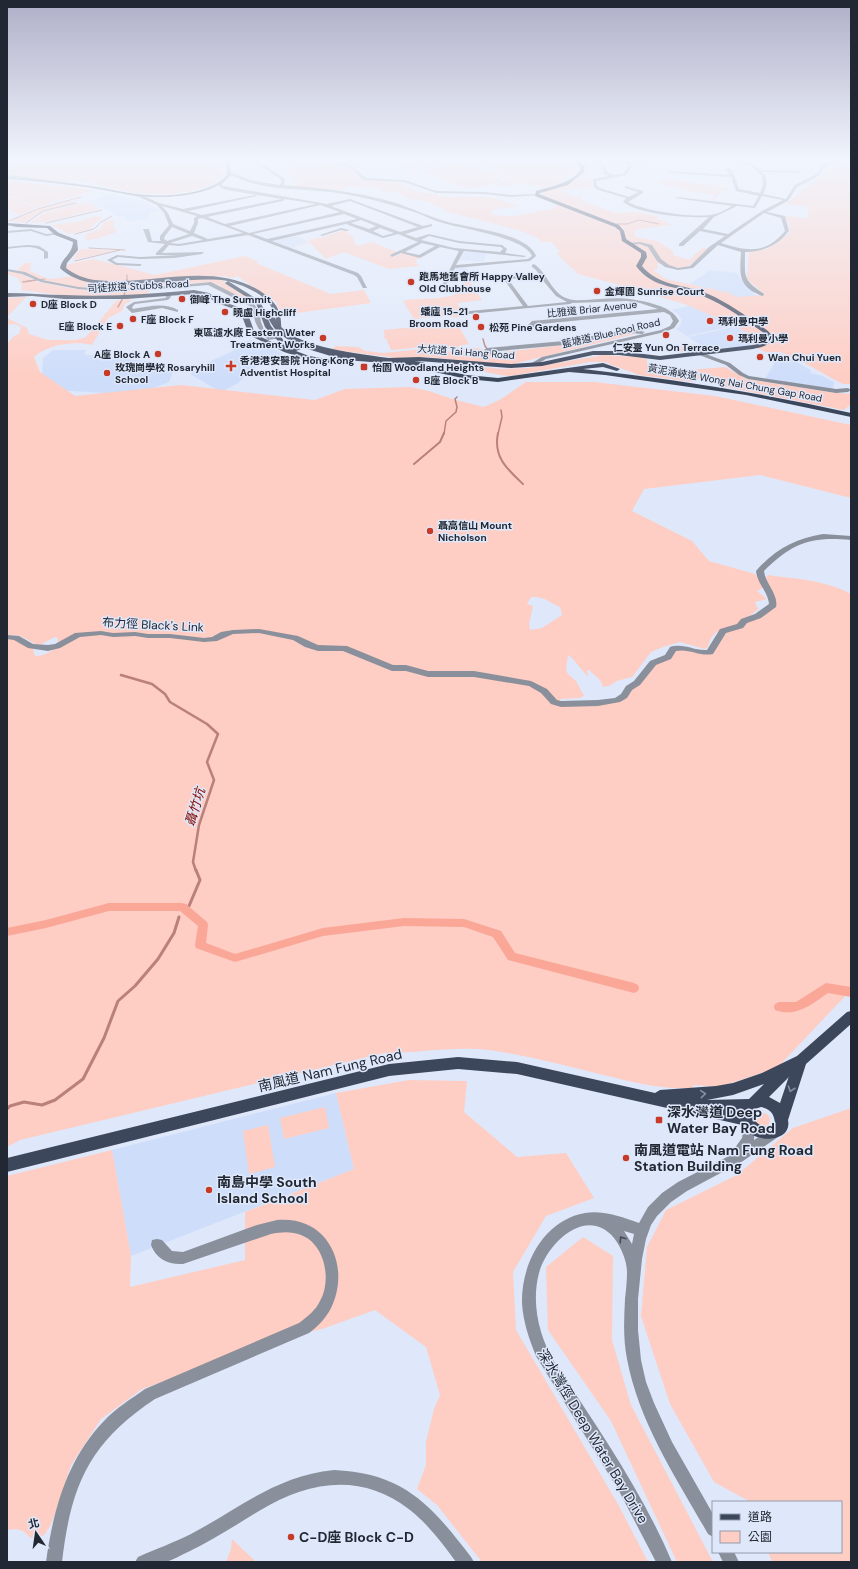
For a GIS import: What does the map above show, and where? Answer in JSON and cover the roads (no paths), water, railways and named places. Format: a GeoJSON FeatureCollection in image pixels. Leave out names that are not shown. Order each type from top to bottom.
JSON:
{"type":"FeatureCollection","features":[{"type":"Feature","properties":{"kind":"main road","name":"大坑道 Tai Hang Road"},"geometry":{"type":"LineString","coordinates":[[296,348],[323,352],[342,358],[357,360],[386,361],[419,358],[507,366],[532,365],[593,354],[619,354],[655,358],[701,354],[760,346],[767,342],[770,337],[764,331],[705,294],[664,284],[650,277],[639,266],[644,257],[644,252],[623,238],[622,233]]}},
{"type":"Feature","properties":{"kind":"main road","name":"司徒拔道 Stubbs Road"},"geometry":{"type":"LineString","coordinates":[[7,295],[32,294],[65,297],[124,297],[187,292],[204,294],[219,302],[241,309],[245,313],[252,333],[260,340],[270,344],[282,343],[278,325],[279,317],[276,307],[269,300],[246,285],[230,280],[209,278],[128,282],[86,280],[67,272],[63,268],[63,265],[74,252],[76,244],[73,240],[57,234]]}},
{"type":"Feature","properties":{"kind":"main road"},"geometry":{"type":"LineString","coordinates":[[230,280],[228,283],[258,302],[268,327],[282,343],[284,350],[296,348]]}},
{"type":"Feature","properties":{"kind":"main road"},"geometry":{"type":"LineString","coordinates":[[230,280],[264,301],[268,308],[272,322],[279,330],[312,347],[485,377],[514,378]]}},
{"type":"Feature","properties":{"kind":"main road","name":"黃泥涌峽道 Wong Nai Chung Gap Road"},"geometry":{"type":"LineString","coordinates":[[296,348],[308,358],[354,364],[394,364],[485,380],[514,378],[570,370],[614,371],[639,377],[743,392],[851,415]]}},
{"type":"Feature","properties":{"kind":"main road"},"geometry":{"type":"LineString","coordinates":[[801,1060],[782,1118],[781,1127],[774,1133],[768,1134],[761,1133],[754,1129],[748,1122],[747,1109],[770,1086],[851,1016]]}},
{"type":"Feature","properties":{"kind":"main road"},"geometry":{"type":"LineString","coordinates":[[636,1095],[678,1096],[707,1094],[731,1090],[755,1083],[779,1073],[801,1060]]}},
{"type":"Feature","properties":{"kind":"main road","name":"南風道 Nam Fung Road"},"geometry":{"type":"LineString","coordinates":[[7,1165],[389,1070],[458,1063],[517,1068],[562,1076],[748,1122]]}},
{"type":"Feature","properties":{"kind":"main road"},"geometry":{"type":"LineString","coordinates":[[752,1104],[761,1101],[771,1104],[779,1111],[782,1118]]}},
{"type":"Feature","properties":{"kind":"main road","name":"南風道 Nam Fung Road"},"geometry":{"type":"LineString","coordinates":[[687,1106],[752,1104]]}},
{"type":"Feature","properties":{"kind":"street"},"geometry":{"type":"LineString","coordinates":[[41,233],[46,235],[57,234]]}},
{"type":"Feature","properties":{"kind":"street"},"geometry":{"type":"LineString","coordinates":[[146,233],[146,239]]}},
{"type":"Feature","properties":{"kind":"street"},"geometry":{"type":"LineString","coordinates":[[148,233],[150,242],[182,245],[252,233]]}},
{"type":"Feature","properties":{"kind":"street"},"geometry":{"type":"LineString","coordinates":[[165,233],[161,238],[166,243]]}},
{"type":"Feature","properties":{"kind":"street"},"geometry":{"type":"LineString","coordinates":[[266,241],[301,233]]}},
{"type":"Feature","properties":{"kind":"street"},"geometry":{"type":"LineString","coordinates":[[322,235],[328,233]]}},
{"type":"Feature","properties":{"kind":"street"},"geometry":{"type":"LineString","coordinates":[[374,233],[383,237],[399,234],[421,242],[462,250],[517,254],[524,256],[539,270],[558,295],[568,301],[563,304]]}},
{"type":"Feature","properties":{"kind":"street"},"geometry":{"type":"LineString","coordinates":[[453,267],[530,260],[534,256],[530,248],[518,242],[488,233]]}},
{"type":"Feature","properties":{"kind":"street"},"geometry":{"type":"LineString","coordinates":[[681,245],[695,233]]}},
{"type":"Feature","properties":{"kind":"street"},"geometry":{"type":"LineString","coordinates":[[718,233],[729,235]]}},
{"type":"Feature","properties":{"kind":"street"},"geometry":{"type":"LineString","coordinates":[[631,244],[640,243],[648,245],[664,265],[671,268],[681,269],[692,266],[717,243],[732,233]]}},
{"type":"Feature","properties":{"kind":"street"},"geometry":{"type":"LineString","coordinates":[[717,243],[743,251],[764,249],[787,233]]}},
{"type":"Feature","properties":{"kind":"street"},"geometry":{"type":"LineString","coordinates":[[140,265],[116,264],[109,260],[117,256],[138,258],[174,257],[202,253],[158,253],[166,243],[187,237],[191,234],[209,241]]}},
{"type":"Feature","properties":{"kind":"street"},"geometry":{"type":"LineString","coordinates":[[248,234],[358,275],[365,287]]}},
{"type":"Feature","properties":{"kind":"street"},"geometry":{"type":"LineString","coordinates":[[416,240],[429,235],[459,242],[502,246],[505,249],[502,253]]}},
{"type":"Feature","properties":{"kind":"street"},"geometry":{"type":"LineString","coordinates":[[392,256],[421,242]]}},
{"type":"Feature","properties":{"kind":"street"},"geometry":{"type":"LineString","coordinates":[[7,248],[30,246],[40,247],[46,252],[46,258]]}},
{"type":"Feature","properties":{"kind":"street"},"geometry":{"type":"LineString","coordinates":[[401,252],[420,257],[439,246]]}},
{"type":"Feature","properties":{"kind":"street"},"geometry":{"type":"LineString","coordinates":[[448,292],[445,283],[462,250]]}},
{"type":"Feature","properties":{"kind":"street"},"geometry":{"type":"LineString","coordinates":[[743,251],[743,277],[748,284],[762,295]]}},
{"type":"Feature","properties":{"kind":"street"},"geometry":{"type":"LineString","coordinates":[[7,270],[22,273],[39,280],[52,283],[78,288],[103,290],[159,288],[206,283],[215,285],[227,294],[252,305],[256,311],[258,322],[268,338],[282,343]]}},
{"type":"Feature","properties":{"kind":"street"},"geometry":{"type":"LineString","coordinates":[[526,307],[505,278],[539,270]]}},
{"type":"Feature","properties":{"kind":"street"},"geometry":{"type":"LineString","coordinates":[[168,293],[169,297],[166,299],[134,303],[129,307],[132,311],[164,306],[176,311]]}},
{"type":"Feature","properties":{"kind":"street","name":"藍塘道 Blue Pool Road"},"geometry":{"type":"LineString","coordinates":[[532,365],[544,358],[658,332],[672,327],[675,323],[675,318],[665,310],[639,302],[621,299],[577,302],[568,301]]}},
{"type":"Feature","properties":{"kind":"street"},"geometry":{"type":"LineString","coordinates":[[470,313],[577,302]]}},
{"type":"Feature","properties":{"kind":"street","name":"比雅道 Briar Avenue"},"geometry":{"type":"LineString","coordinates":[[647,312],[658,307]]}},
{"type":"Feature","properties":{"kind":"street","name":"比雅道 Briar Avenue"},"geometry":{"type":"LineString","coordinates":[[538,323],[665,310]]}},
{"type":"Feature","properties":{"kind":"street"},"geometry":{"type":"LineString","coordinates":[[629,331],[658,332]]}},
{"type":"Feature","properties":{"kind":"street"},"geometry":{"type":"LineString","coordinates":[[489,350],[549,344],[629,331],[635,331],[641,335]]}},
{"type":"Feature","properties":{"kind":"street"},"geometry":{"type":"LineString","coordinates":[[701,354],[728,364],[738,373],[748,377],[836,391],[848,390]]}},
{"type":"Feature","properties":{"kind":"street","name":"布力徑 Black's Link"},"geometry":{"type":"LineString","coordinates":[[7,637],[16,638],[31,646],[48,648],[57,646],[78,635],[101,633],[113,635],[135,634],[148,636],[170,636],[204,640],[214,639],[224,634],[233,632],[259,631],[295,638],[308,645],[318,648],[344,648],[392,668],[406,668],[428,674],[474,674],[530,684],[544,691],[554,702],[561,704],[575,702],[598,703],[617,700],[624,696],[629,688],[637,682],[653,663],[668,657],[673,649],[685,647],[703,653],[710,652],[723,631],[740,626],[744,621],[758,616],[773,605],[768,589],[759,573],[788,547],[798,541],[823,535],[851,538]]}},
{"type":"Feature","properties":{"kind":"street"},"geometry":{"type":"LineString","coordinates":[[729,1163],[748,1140],[748,1122]]}},
{"type":"Feature","properties":{"kind":"street"},"geometry":{"type":"LineString","coordinates":[[712,1527],[661,1435],[643,1394],[634,1360],[632,1345],[631,1313],[633,1273],[642,1231],[653,1210],[667,1197],[729,1163],[774,1133]]}},
{"type":"Feature","properties":{"kind":"street"},"geometry":{"type":"LineString","coordinates":[[592,1219],[602,1222],[619,1233],[627,1246],[633,1273]]}},
{"type":"Feature","properties":{"kind":"street","name":"深水灣徑 Deep Water Bay Drive"},"geometry":{"type":"LineString","coordinates":[[642,1231],[611,1219],[592,1219],[573,1223],[565,1227],[550,1239],[535,1264],[530,1283],[529,1306],[538,1346],[545,1360],[624,1484],[664,1562]]}},
{"type":"Feature","properties":{"kind":"street"},"geometry":{"type":"LineString","coordinates":[[54,1562],[60,1515],[72,1481],[88,1451],[111,1423],[132,1405],[150,1394],[304,1328],[312,1322],[325,1306],[332,1286],[332,1267],[326,1249],[315,1236],[299,1227],[290,1226],[271,1228],[184,1258],[172,1258],[167,1256],[157,1245]]}},
{"type":"Feature","properties":{"kind":"street"},"geometry":{"type":"LineString","coordinates":[[143,1562],[171,1552],[190,1543],[282,1490],[314,1480],[346,1477],[377,1483],[405,1497],[431,1518],[466,1562]]}},
{"type":"Feature","properties":{"kind":"street"},"geometry":{"type":"LineString","coordinates":[[726,1553],[731,1562]]}},
{"type":"Feature","properties":{"kind":"waterway"},"geometry":{"type":"LineString","coordinates":[[89,248],[125,250]]}},
{"type":"Feature","properties":{"kind":"waterway"},"geometry":{"type":"LineString","coordinates":[[75,261],[120,250]]}},
{"type":"Feature","properties":{"kind":"waterway"},"geometry":{"type":"LineString","coordinates":[[127,275],[127,280]]}},
{"type":"Feature","properties":{"kind":"waterway"},"geometry":{"type":"LineString","coordinates":[[34,280],[45,279]]}},
{"type":"Feature","properties":{"kind":"waterway"},"geometry":{"type":"LineString","coordinates":[[23,282],[34,280]]}},
{"type":"Feature","properties":{"kind":"waterway"},"geometry":{"type":"LineString","coordinates":[[28,281],[34,280]]}},
{"type":"Feature","properties":{"kind":"waterway"},"geometry":{"type":"LineString","coordinates":[[118,307],[124,296],[127,280]]}},
{"type":"Feature","properties":{"kind":"waterway"},"geometry":{"type":"LineString","coordinates":[[483,339],[485,346],[491,354]]}},
{"type":"Feature","properties":{"kind":"waterway"},"geometry":{"type":"LineString","coordinates":[[444,434],[446,421],[456,412],[457,407],[455,399],[457,397]]}},
{"type":"Feature","properties":{"kind":"waterway"},"geometry":{"type":"LineString","coordinates":[[498,434],[502,417],[501,410]]}},
{"type":"Feature","properties":{"kind":"waterway"},"geometry":{"type":"LineString","coordinates":[[414,464],[440,442],[444,433]]}},
{"type":"Feature","properties":{"kind":"waterway"},"geometry":{"type":"LineString","coordinates":[[498,433],[497,441],[499,456],[507,468],[523,484]]}},
{"type":"Feature","properties":{"kind":"waterway","name":"聶竹坑"},"geometry":{"type":"LineString","coordinates":[[121,675],[152,684],[165,694],[170,702],[207,724],[218,734],[207,762],[214,780],[199,825],[193,862],[196,871]]}},
{"type":"Feature","properties":{"kind":"waterway","name":"聶竹坑"},"geometry":{"type":"LineString","coordinates":[[189,906],[200,880],[196,870]]}},
{"type":"Feature","properties":{"kind":"waterway"},"geometry":{"type":"LineString","coordinates":[[7,932],[46,924],[109,907],[182,907],[203,925],[200,945],[235,958],[323,932],[404,922],[464,923],[497,934],[512,957],[634,988]]}},
{"type":"Feature","properties":{"kind":"waterway"},"geometry":{"type":"LineString","coordinates":[[7,1109],[10,1106],[24,1102],[42,1105],[55,1100],[83,1079],[104,1038],[118,1001],[135,986],[158,959],[174,933],[179,917]]}},
{"type":"Feature","properties":{"kind":"waterway"},"geometry":{"type":"LineString","coordinates":[[779,1007],[798,1007],[826,988],[851,992]]}},
{"type":"Feature","properties":{"kind":"place","name":"跑馬地舊會所 Happy Valley Old Clubhouse"},"geometry":{"type":"Point","coordinates":[411,282]}},
{"type":"Feature","properties":{"kind":"place","name":"金輝園 Sunrise Court"},"geometry":{"type":"Point","coordinates":[597,291]}},
{"type":"Feature","properties":{"kind":"place","name":"御峰 The Summit"},"geometry":{"type":"Point","coordinates":[182,299]}},
{"type":"Feature","properties":{"kind":"place","name":"D座 Block D"},"geometry":{"type":"Point","coordinates":[33,304]}},
{"type":"Feature","properties":{"kind":"place","name":"曉盧 Highcliff"},"geometry":{"type":"Point","coordinates":[225,312]}},
{"type":"Feature","properties":{"kind":"place","name":"蟠廬 15-21 Broom Road"},"geometry":{"type":"Point","coordinates":[476,317]}},
{"type":"Feature","properties":{"kind":"place","name":"F座 Block F"},"geometry":{"type":"Point","coordinates":[133,319]}},
{"type":"Feature","properties":{"kind":"place","name":"瑪利曼中學"},"geometry":{"type":"Point","coordinates":[710,321]}},
{"type":"Feature","properties":{"kind":"place","name":"E座 Block E"},"geometry":{"type":"Point","coordinates":[120,326]}},
{"type":"Feature","properties":{"kind":"place","name":"松苑 Pine Gardens"},"geometry":{"type":"Point","coordinates":[481,327]}},
{"type":"Feature","properties":{"kind":"place","name":"仁安臺 Yun On Terrace"},"geometry":{"type":"Point","coordinates":[666,335]}},
{"type":"Feature","properties":{"kind":"place","name":"東區濾水廠 Eastern Water Treatment Works"},"geometry":{"type":"Point","coordinates":[323,338]}},
{"type":"Feature","properties":{"kind":"place","name":"瑪利曼小學"},"geometry":{"type":"Point","coordinates":[730,338]}},
{"type":"Feature","properties":{"kind":"place","name":"A座 Block A"},"geometry":{"type":"Point","coordinates":[158,354]}},
{"type":"Feature","properties":{"kind":"place","name":"Wan Chui Yuen"},"geometry":{"type":"Point","coordinates":[760,357]}},
{"type":"Feature","properties":{"kind":"place","name":"香港港安醫院 Hong Kong Adventist Hospital"},"geometry":{"type":"Point","coordinates":[231,366]}},
{"type":"Feature","properties":{"kind":"place","name":"怡園 Woodland Heights"},"geometry":{"type":"Point","coordinates":[364,367]}},
{"type":"Feature","properties":{"kind":"place","name":"玫瑰崗學校 Rosaryhill School"},"geometry":{"type":"Point","coordinates":[107,373]}},
{"type":"Feature","properties":{"kind":"place","name":"B座 Block B"},"geometry":{"type":"Point","coordinates":[416,380]}},
{"type":"Feature","properties":{"kind":"place","name":"聶高信山 Mount Nicholson"},"geometry":{"type":"Point","coordinates":[430,531]}},
{"type":"Feature","properties":{"kind":"place","name":"深水灣道 Deep Water Bay Road"},"geometry":{"type":"Point","coordinates":[659,1120]}},
{"type":"Feature","properties":{"kind":"place","name":"南風道電站 Nam Fung Road Station Building"},"geometry":{"type":"Point","coordinates":[626,1158]}},
{"type":"Feature","properties":{"kind":"place","name":"南島中學 South Island School"},"geometry":{"type":"Point","coordinates":[209,1190]}},
{"type":"Feature","properties":{"kind":"place","name":"C-D座 Block C-D"},"geometry":{"type":"Point","coordinates":[291,1537]}}]}
